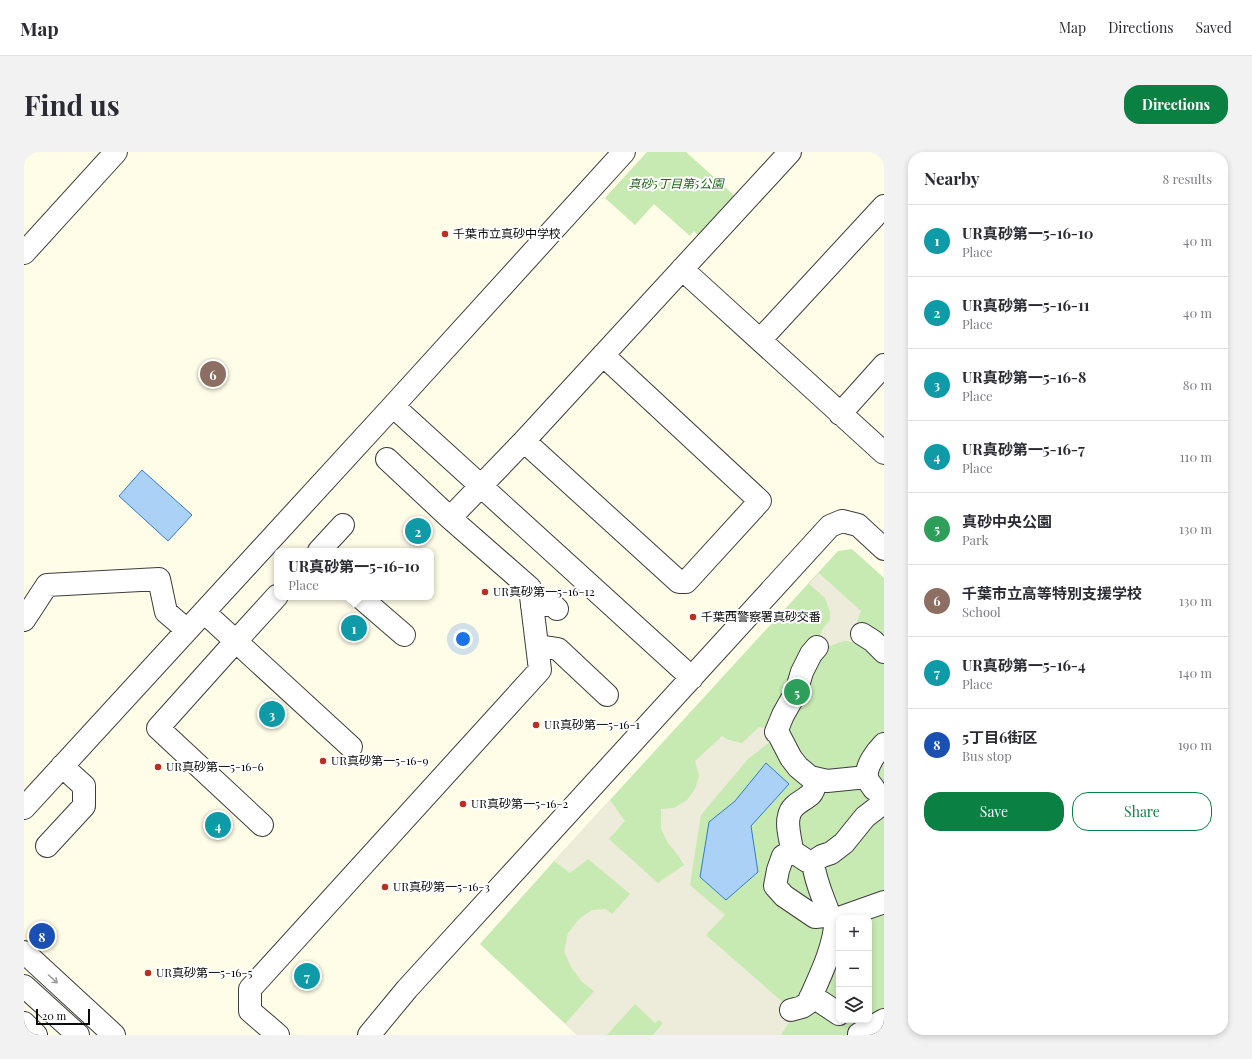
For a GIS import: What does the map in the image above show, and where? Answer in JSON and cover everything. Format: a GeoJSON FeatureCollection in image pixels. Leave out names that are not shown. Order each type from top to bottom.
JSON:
{"type":"FeatureCollection","features":[{"type":"Feature","properties":{"kind":"street"},"geometry":{"type":"LineString","coordinates":[[24,253],[116,152]]}},
{"type":"Feature","properties":{"kind":"street"},"geometry":{"type":"LineString","coordinates":[[24,808],[624,152]]}},
{"type":"Feature","properties":{"kind":"street"},"geometry":{"type":"LineString","coordinates":[[450,518],[524,441],[790,152]]}},
{"type":"Feature","properties":{"kind":"street"},"geometry":{"type":"LineString","coordinates":[[760,340],[884,206]]}},
{"type":"Feature","properties":{"kind":"street"},"geometry":{"type":"LineString","coordinates":[[682,269],[884,453]]}},
{"type":"Feature","properties":{"kind":"street"},"geometry":{"type":"LineString","coordinates":[[524,441],[679,582],[686,582],[760,501],[603,355]]}},
{"type":"Feature","properties":{"kind":"street"},"geometry":{"type":"LineString","coordinates":[[840,414],[884,365]]}},
{"type":"Feature","properties":{"kind":"street"},"geometry":{"type":"LineString","coordinates":[[393,406],[480,487],[692,678]]}},
{"type":"Feature","properties":{"kind":"street"},"geometry":{"type":"LineString","coordinates":[[278,1035],[250,1011],[250,989],[540,670],[530,588],[450,518],[387,459]]}},
{"type":"Feature","properties":{"kind":"street"},"geometry":{"type":"LineString","coordinates":[[369,1035],[407,989],[830,526],[842,521],[858,525],[884,549]]}},
{"type":"Feature","properties":{"kind":"street"},"geometry":{"type":"LineString","coordinates":[[322,548],[343,525]]}},
{"type":"Feature","properties":{"kind":"street"},"geometry":{"type":"LineString","coordinates":[[24,620],[47,585],[159,579],[166,612],[187,630]]}},
{"type":"Feature","properties":{"kind":"street"},"geometry":{"type":"LineString","coordinates":[[262,825],[158,728],[274,599]]}},
{"type":"Feature","properties":{"kind":"street"},"geometry":{"type":"LineString","coordinates":[[363,600],[404,635]]}},
{"type":"Feature","properties":{"kind":"street"},"geometry":{"type":"LineString","coordinates":[[532,606],[552,604],[557,609]]}},
{"type":"Feature","properties":{"kind":"street"},"geometry":{"type":"LineString","coordinates":[[204,612],[351,747]]}},
{"type":"Feature","properties":{"kind":"street"},"geometry":{"type":"LineString","coordinates":[[862,634],[873,641],[884,652]]}},
{"type":"Feature","properties":{"kind":"street"},"geometry":{"type":"LineString","coordinates":[[538,648],[545,647],[558,649],[607,695]]}},
{"type":"Feature","properties":{"kind":"street"},"geometry":{"type":"LineString","coordinates":[[817,647],[811,654],[802,672],[796,692],[783,715],[777,734],[791,758],[798,767],[810,777],[827,781],[867,777]]}},
{"type":"Feature","properties":{"kind":"street"},"geometry":{"type":"LineString","coordinates":[[816,779],[815,787],[811,794],[793,807],[789,815],[792,851],[807,861],[813,862],[822,856],[831,853],[844,842],[865,817],[883,802],[867,777],[869,766],[876,751],[884,744]]}},
{"type":"Feature","properties":{"kind":"street"},"geometry":{"type":"LineString","coordinates":[[47,846],[84,806],[84,786],[62,766]]}},
{"type":"Feature","properties":{"kind":"street"},"geometry":{"type":"LineString","coordinates":[[792,851],[783,856],[778,870],[776,886],[784,896],[815,917],[824,916],[833,918],[884,902]]}},
{"type":"Feature","properties":{"kind":"street"},"geometry":{"type":"LineString","coordinates":[[791,1010],[802,1007],[808,1002],[828,958],[831,947],[833,918],[818,886],[814,873],[813,862]]}},
{"type":"Feature","properties":{"kind":"street"},"geometry":{"type":"LineString","coordinates":[[24,952],[114,1035]]}},
{"type":"Feature","properties":{"kind":"street"},"geometry":{"type":"LineString","coordinates":[[24,986],[78,1035]]}},
{"type":"Feature","properties":{"kind":"street"},"geometry":{"type":"LineString","coordinates":[[810,998],[821,1002],[836,1012]]}},
{"type":"Feature","properties":{"kind":"street"},"geometry":{"type":"LineString","coordinates":[[855,1030],[884,1020]]}},
{"type":"Feature","properties":{"kind":"street"},"geometry":{"type":"LineString","coordinates":[[24,1023],[36,1035]]}},
{"type":"Feature","properties":{"kind":"green space","name":"真砂5丁目第5公園"},"geometry":{"type":"Polygon","coordinates":[[[647,152],[686,152],[736,197],[700,237],[694,231],[690,236],[654,204],[635,225],[605,198],[647,152]]]}},
{"type":"Feature","properties":{"kind":"green space"},"geometry":{"type":"Polygon","coordinates":[[[852,549],[884,578],[884,1035],[577,1035],[480,944],[838,551],[852,549]]]}},
{"type":"Feature","properties":{"kind":"shaded area"},"geometry":{"type":"Polygon","coordinates":[[[819,573],[861,611],[857,622],[862,634],[853,642],[844,641],[830,646],[817,647],[823,628],[830,620],[830,612],[825,598],[809,584],[819,573]]]}},
{"type":"Feature","properties":{"kind":"shaded area"},"geometry":{"type":"Polygon","coordinates":[[[759,727],[773,729],[779,735],[748,759],[701,815],[690,885],[725,915],[706,935],[795,1013],[781,1035],[653,1035],[663,1023],[659,1020],[655,1023],[635,1004],[607,1035],[577,1035],[565,1024],[594,991],[582,982],[571,967],[564,952],[568,933],[580,918],[592,910],[606,909],[612,914],[630,894],[588,859],[570,873],[554,861],[610,800],[625,821],[609,839],[658,883],[684,865],[668,843],[661,829],[661,809],[674,808],[687,800],[695,789],[699,776],[695,761],[722,736],[729,740],[742,743],[759,727]]]}},
{"type":"Feature","properties":{"kind":"water"},"geometry":{"type":"Polygon","coordinates":[[[142,470],[192,515],[168,541],[119,496],[142,470]]]}},
{"type":"Feature","properties":{"kind":"water"},"geometry":{"type":"Polygon","coordinates":[[[766,763],[789,784],[751,826],[758,872],[726,900],[700,877],[709,822],[735,801],[766,763]]]}},
{"type":"Feature","properties":{"kind":"place","name":"千葉市立真砂中学校"},"geometry":{"type":"Point","coordinates":[445,234]}},
{"type":"Feature","properties":{"kind":"place","name":"千葉市立高等特別支援学校"},"geometry":{"type":"Point","coordinates":[213,374]}},
{"type":"Feature","properties":{"kind":"place","name":"UR真砂第一5-16-11"},"geometry":{"type":"Point","coordinates":[418,531]}},
{"type":"Feature","properties":{"kind":"place","name":"UR真砂第一5-16-12"},"geometry":{"type":"Point","coordinates":[485,592]}},
{"type":"Feature","properties":{"kind":"place","name":"千葉西警察署真砂交番"},"geometry":{"type":"Point","coordinates":[693,617]}},
{"type":"Feature","properties":{"kind":"place","name":"UR真砂第一5-16-10"},"geometry":{"type":"Point","coordinates":[354,628]}},
{"type":"Feature","properties":{"kind":"place","name":"真砂中央公園"},"geometry":{"type":"Point","coordinates":[797,692]}},
{"type":"Feature","properties":{"kind":"place","name":"UR真砂第一5-16-8"},"geometry":{"type":"Point","coordinates":[272,714]}},
{"type":"Feature","properties":{"kind":"place","name":"UR真砂第一5-16-1"},"geometry":{"type":"Point","coordinates":[536,725]}},
{"type":"Feature","properties":{"kind":"place","name":"UR真砂第一5-16-9"},"geometry":{"type":"Point","coordinates":[323,761]}},
{"type":"Feature","properties":{"kind":"place","name":"UR真砂第一5-16-6"},"geometry":{"type":"Point","coordinates":[158,767]}},
{"type":"Feature","properties":{"kind":"place","name":"UR真砂第一5-16-2"},"geometry":{"type":"Point","coordinates":[463,804]}},
{"type":"Feature","properties":{"kind":"place","name":"UR真砂第一5-16-7"},"geometry":{"type":"Point","coordinates":[218,825]}},
{"type":"Feature","properties":{"kind":"place","name":"UR真砂第一5-16-3"},"geometry":{"type":"Point","coordinates":[385,887]}},
{"type":"Feature","properties":{"kind":"place","name":"5丁目6街区"},"geometry":{"type":"Point","coordinates":[42,936]}},
{"type":"Feature","properties":{"kind":"place","name":"UR真砂第一5-16-5"},"geometry":{"type":"Point","coordinates":[148,973]}},
{"type":"Feature","properties":{"kind":"place","name":"UR真砂第一5-16-4"},"geometry":{"type":"Point","coordinates":[307,976]}}]}
